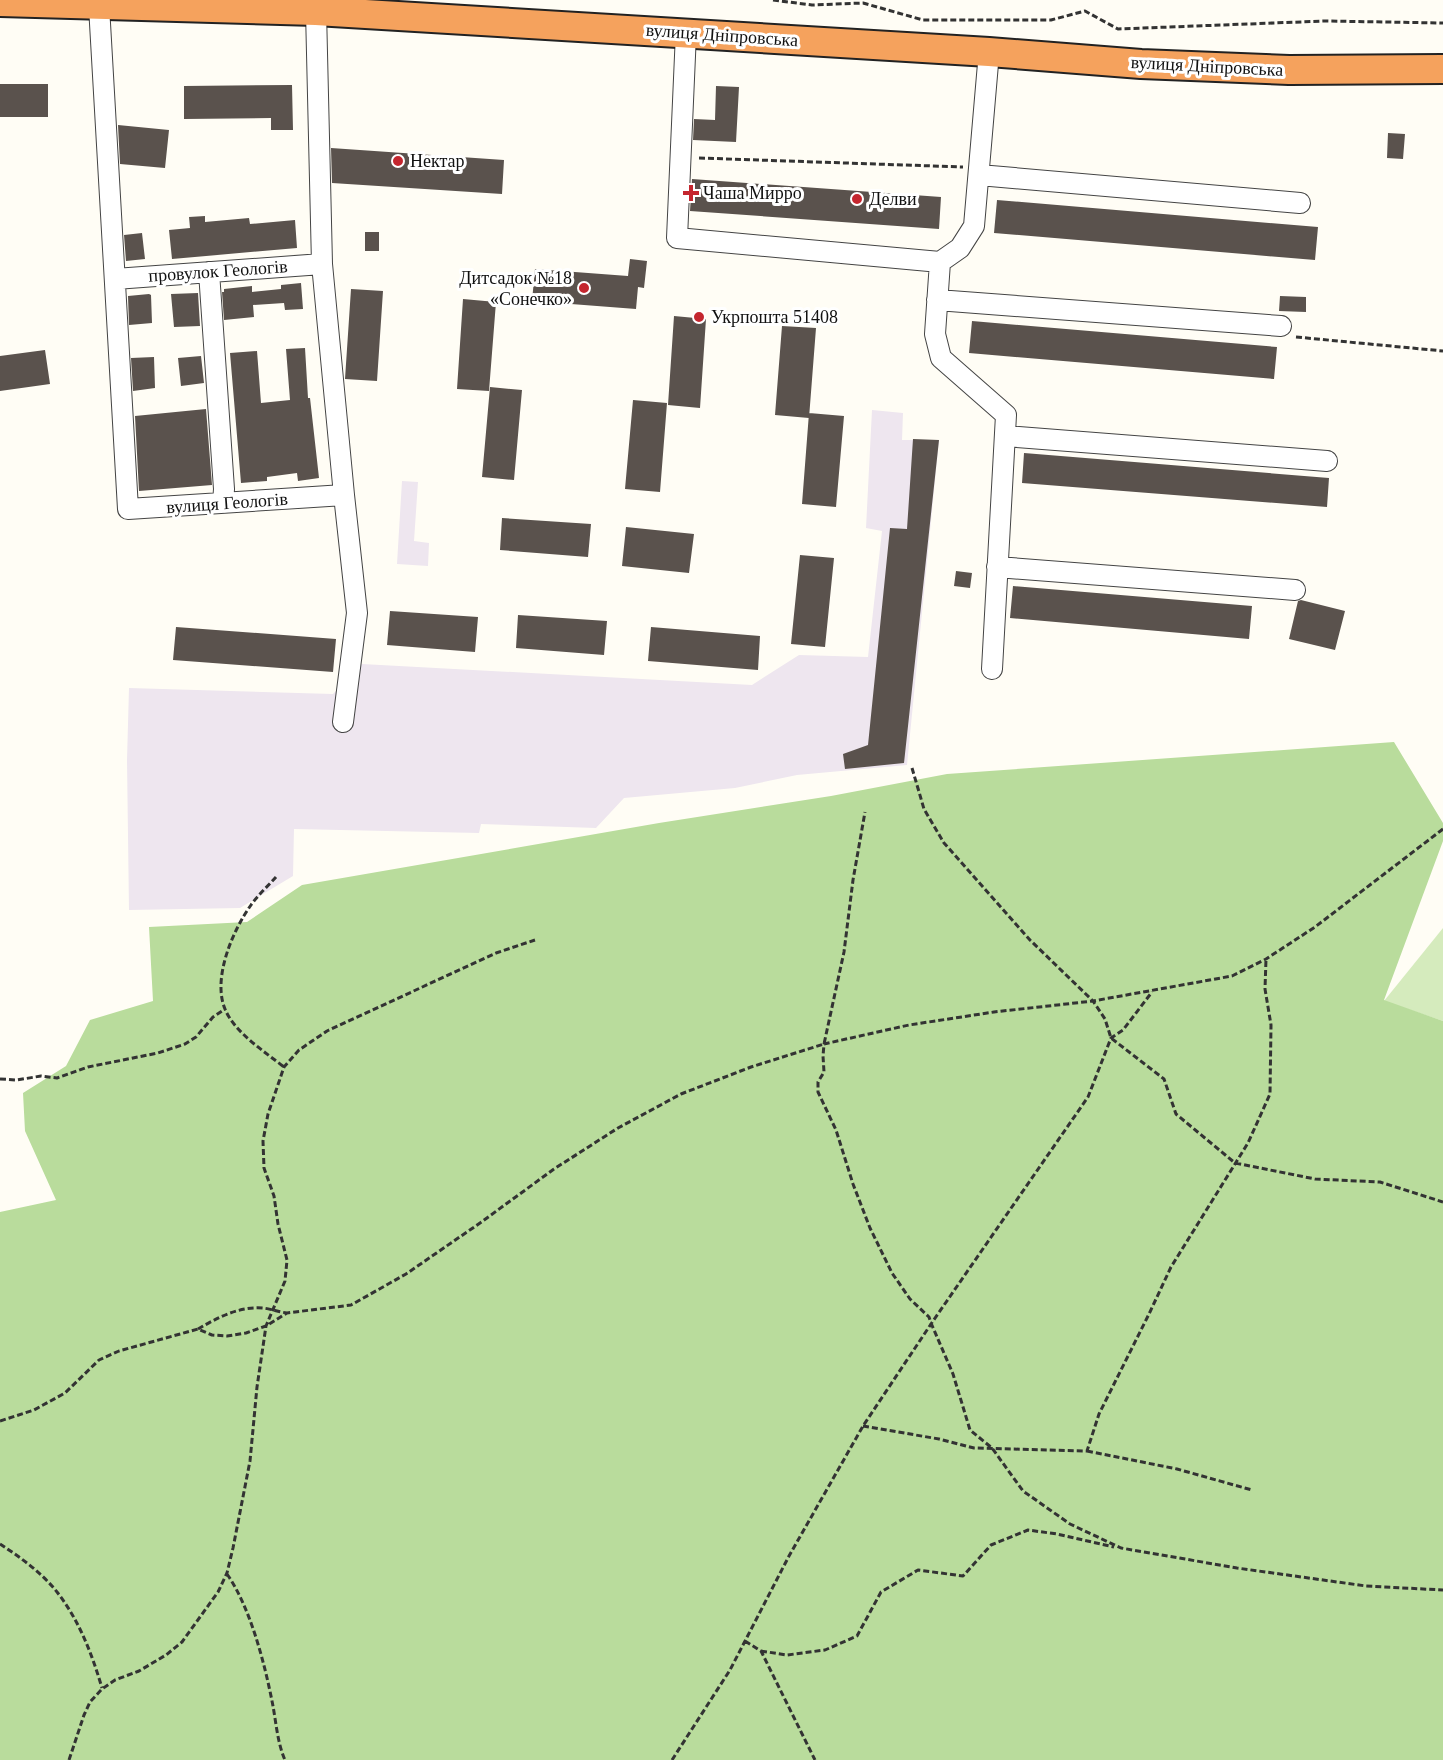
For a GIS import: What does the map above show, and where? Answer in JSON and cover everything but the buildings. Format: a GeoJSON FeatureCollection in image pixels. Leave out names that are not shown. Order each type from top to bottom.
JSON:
{"type":"FeatureCollection","features":[{"type":"Feature","properties":{"kind":"highway","name":"вулиця Дніпровська"},"geometry":{"type":"LineString","coordinates":[[0,2],[99,6],[318,5],[1141,64],[1289,70],[1443,69]]}},
{"type":"Feature","properties":{"kind":"street"},"geometry":{"type":"LineString","coordinates":[[318,5],[322,264],[357,613],[343,722]]}},
{"type":"Feature","properties":{"kind":"street","name":"вулиця Геологів"},"geometry":{"type":"LineString","coordinates":[[99,6],[128,509],[344,495]]}},
{"type":"Feature","properties":{"kind":"street"},"geometry":{"type":"LineString","coordinates":[[686,33],[677,238],[940,262],[960,248],[974,226],[989,52]]}},
{"type":"Feature","properties":{"kind":"street"},"geometry":{"type":"LineString","coordinates":[[979,171],[1300,203]]}},
{"type":"Feature","properties":{"kind":"street"},"geometry":{"type":"LineString","coordinates":[[940,262],[935,334],[941,358],[1006,415],[992,669]]}},
{"type":"Feature","properties":{"kind":"street","name":"провулок Геологів"},"geometry":{"type":"LineString","coordinates":[[115,279],[322,264]]}},
{"type":"Feature","properties":{"kind":"street"},"geometry":{"type":"LineString","coordinates":[[209,272],[224,489],[223,503]]}},
{"type":"Feature","properties":{"kind":"street"},"geometry":{"type":"LineString","coordinates":[[937,300],[1281,326]]}},
{"type":"Feature","properties":{"kind":"street"},"geometry":{"type":"LineString","coordinates":[[1005,436],[1327,461]]}},
{"type":"Feature","properties":{"kind":"street"},"geometry":{"type":"LineString","coordinates":[[997,567],[1295,590]]}},
{"type":"Feature","properties":{"kind":"path"},"geometry":{"type":"LineString","coordinates":[[773,0],[812,5],[863,3],[923,20],[1051,20],[1085,10],[1118,29],[1325,21],[1443,23]]}},
{"type":"Feature","properties":{"kind":"path"},"geometry":{"type":"LineString","coordinates":[[681,157],[979,171]]}},
{"type":"Feature","properties":{"kind":"path"},"geometry":{"type":"LineString","coordinates":[[1281,326],[1297,338],[1443,351]]}},
{"type":"Feature","properties":{"kind":"path"},"geometry":{"type":"LineString","coordinates":[[912,768],[924,809],[944,843],[1030,940],[1093,1001],[1105,1019],[1111,1038],[1164,1079],[1176,1114],[1234,1163],[1315,1179],[1380,1182],[1443,1202]]}},
{"type":"Feature","properties":{"kind":"path"},"geometry":{"type":"LineString","coordinates":[[866,812],[853,880],[844,952],[824,1044],[824,1072],[818,1082],[818,1092],[836,1130],[870,1228],[892,1273],[910,1299],[929,1317],[932,1323],[953,1374],[970,1430],[992,1448],[1023,1491],[1070,1524],[1121,1548]]}},
{"type":"Feature","properties":{"kind":"path"},"geometry":{"type":"LineString","coordinates":[[0,1421],[34,1410],[65,1393],[99,1360],[119,1351],[198,1329],[224,1315],[241,1310],[262,1308],[287,1313],[351,1305],[406,1274],[554,1168],[618,1128],[681,1094],[751,1067],[824,1044],[909,1024],[1093,1001],[1232,976],[1266,959],[1316,927],[1443,829]]}},
{"type":"Feature","properties":{"kind":"path"},"geometry":{"type":"LineString","coordinates":[[276,877],[251,904],[239,924],[222,975],[221,991],[225,1009],[240,1030],[284,1067]]}},
{"type":"Feature","properties":{"kind":"path"},"geometry":{"type":"LineString","coordinates":[[69,1760],[90,1702],[102,1689],[115,1680],[139,1671],[166,1655],[182,1642],[218,1592],[226,1573],[250,1461],[266,1326],[285,1281],[287,1260],[274,1196],[264,1168],[263,1141],[268,1114],[284,1067],[299,1050],[327,1031],[496,953],[535,940]]}},
{"type":"Feature","properties":{"kind":"path"},"geometry":{"type":"LineString","coordinates":[[1087,1451],[1099,1414],[1171,1267],[1248,1143],[1270,1094],[1271,1025],[1265,988],[1266,959]]}},
{"type":"Feature","properties":{"kind":"path"},"geometry":{"type":"LineString","coordinates":[[672,1760],[730,1670],[789,1556],[863,1426],[1088,1097],[1111,1038],[1123,1030],[1152,992]]}},
{"type":"Feature","properties":{"kind":"path"},"geometry":{"type":"LineString","coordinates":[[0,1079],[16,1080],[41,1076],[57,1078],[88,1067],[158,1053],[185,1044],[196,1037],[213,1017],[225,1009]]}},
{"type":"Feature","properties":{"kind":"path"},"geometry":{"type":"LineString","coordinates":[[198,1329],[212,1335],[227,1336],[246,1333],[266,1326],[287,1313]]}},
{"type":"Feature","properties":{"kind":"path"},"geometry":{"type":"LineString","coordinates":[[863,1426],[939,1439],[974,1448],[1087,1451],[1177,1469],[1252,1490]]}},
{"type":"Feature","properties":{"kind":"path"},"geometry":{"type":"LineString","coordinates":[[745,1641],[761,1651],[787,1655],[825,1650],[857,1636],[881,1592],[918,1570],[963,1576],[991,1545],[1028,1530],[1237,1568],[1366,1586],[1443,1590]]}},
{"type":"Feature","properties":{"kind":"path"},"geometry":{"type":"LineString","coordinates":[[0,1544],[21,1558],[56,1591],[80,1628],[102,1689]]}},
{"type":"Feature","properties":{"kind":"path"},"geometry":{"type":"LineString","coordinates":[[226,1573],[236,1586],[257,1642],[285,1760]]}},
{"type":"Feature","properties":{"kind":"path"},"geometry":{"type":"LineString","coordinates":[[761,1651],[815,1760]]}},
{"type":"Feature","properties":{"kind":"shaded area"},"geometry":{"type":"Polygon","coordinates":[[[872,410],[903,413],[902,440],[939,440],[907,765],[797,775],[735,788],[624,798],[596,828],[481,824],[479,833],[294,829],[293,876],[240,908],[129,910],[127,760],[129,688],[333,694],[362,664],[752,685],[799,655],[868,657],[882,531],[866,528],[872,410]]]}},
{"type":"Feature","properties":{"kind":"shaded area"},"geometry":{"type":"Polygon","coordinates":[[[402,481],[418,482],[414,541],[429,543],[428,566],[397,564],[402,481]]]}},
{"type":"Feature","properties":{"kind":"green space"},"geometry":{"type":"Polygon","coordinates":[[[1394,742],[1443,823],[1443,841],[1384,1000],[1443,1021],[1443,1760],[0,1760],[0,1212],[56,1200],[25,1131],[23,1093],[66,1066],[90,1020],[153,1001],[149,927],[247,922],[302,885],[659,823],[831,796],[947,774],[1394,742]]]}},
{"type":"Feature","properties":{"kind":"green space"},"geometry":{"type":"Polygon","coordinates":[[[1443,928],[1443,1021],[1384,1001],[1443,928]]]}},
{"type":"Feature","properties":{"kind":"place","name":"Нектар"},"geometry":{"type":"Point","coordinates":[398,161]}},
{"type":"Feature","properties":{"kind":"place","name":"Чаша Мирро"},"geometry":{"type":"Point","coordinates":[691,193]}},
{"type":"Feature","properties":{"kind":"place","name":"Делви"},"geometry":{"type":"Point","coordinates":[857,199]}},
{"type":"Feature","properties":{"kind":"place","name":"Дитсадок №18 «Сонечко»"},"geometry":{"type":"Point","coordinates":[584,288]}},
{"type":"Feature","properties":{"kind":"place","name":"Укрпошта 51408"},"geometry":{"type":"Point","coordinates":[699,317]}}]}
